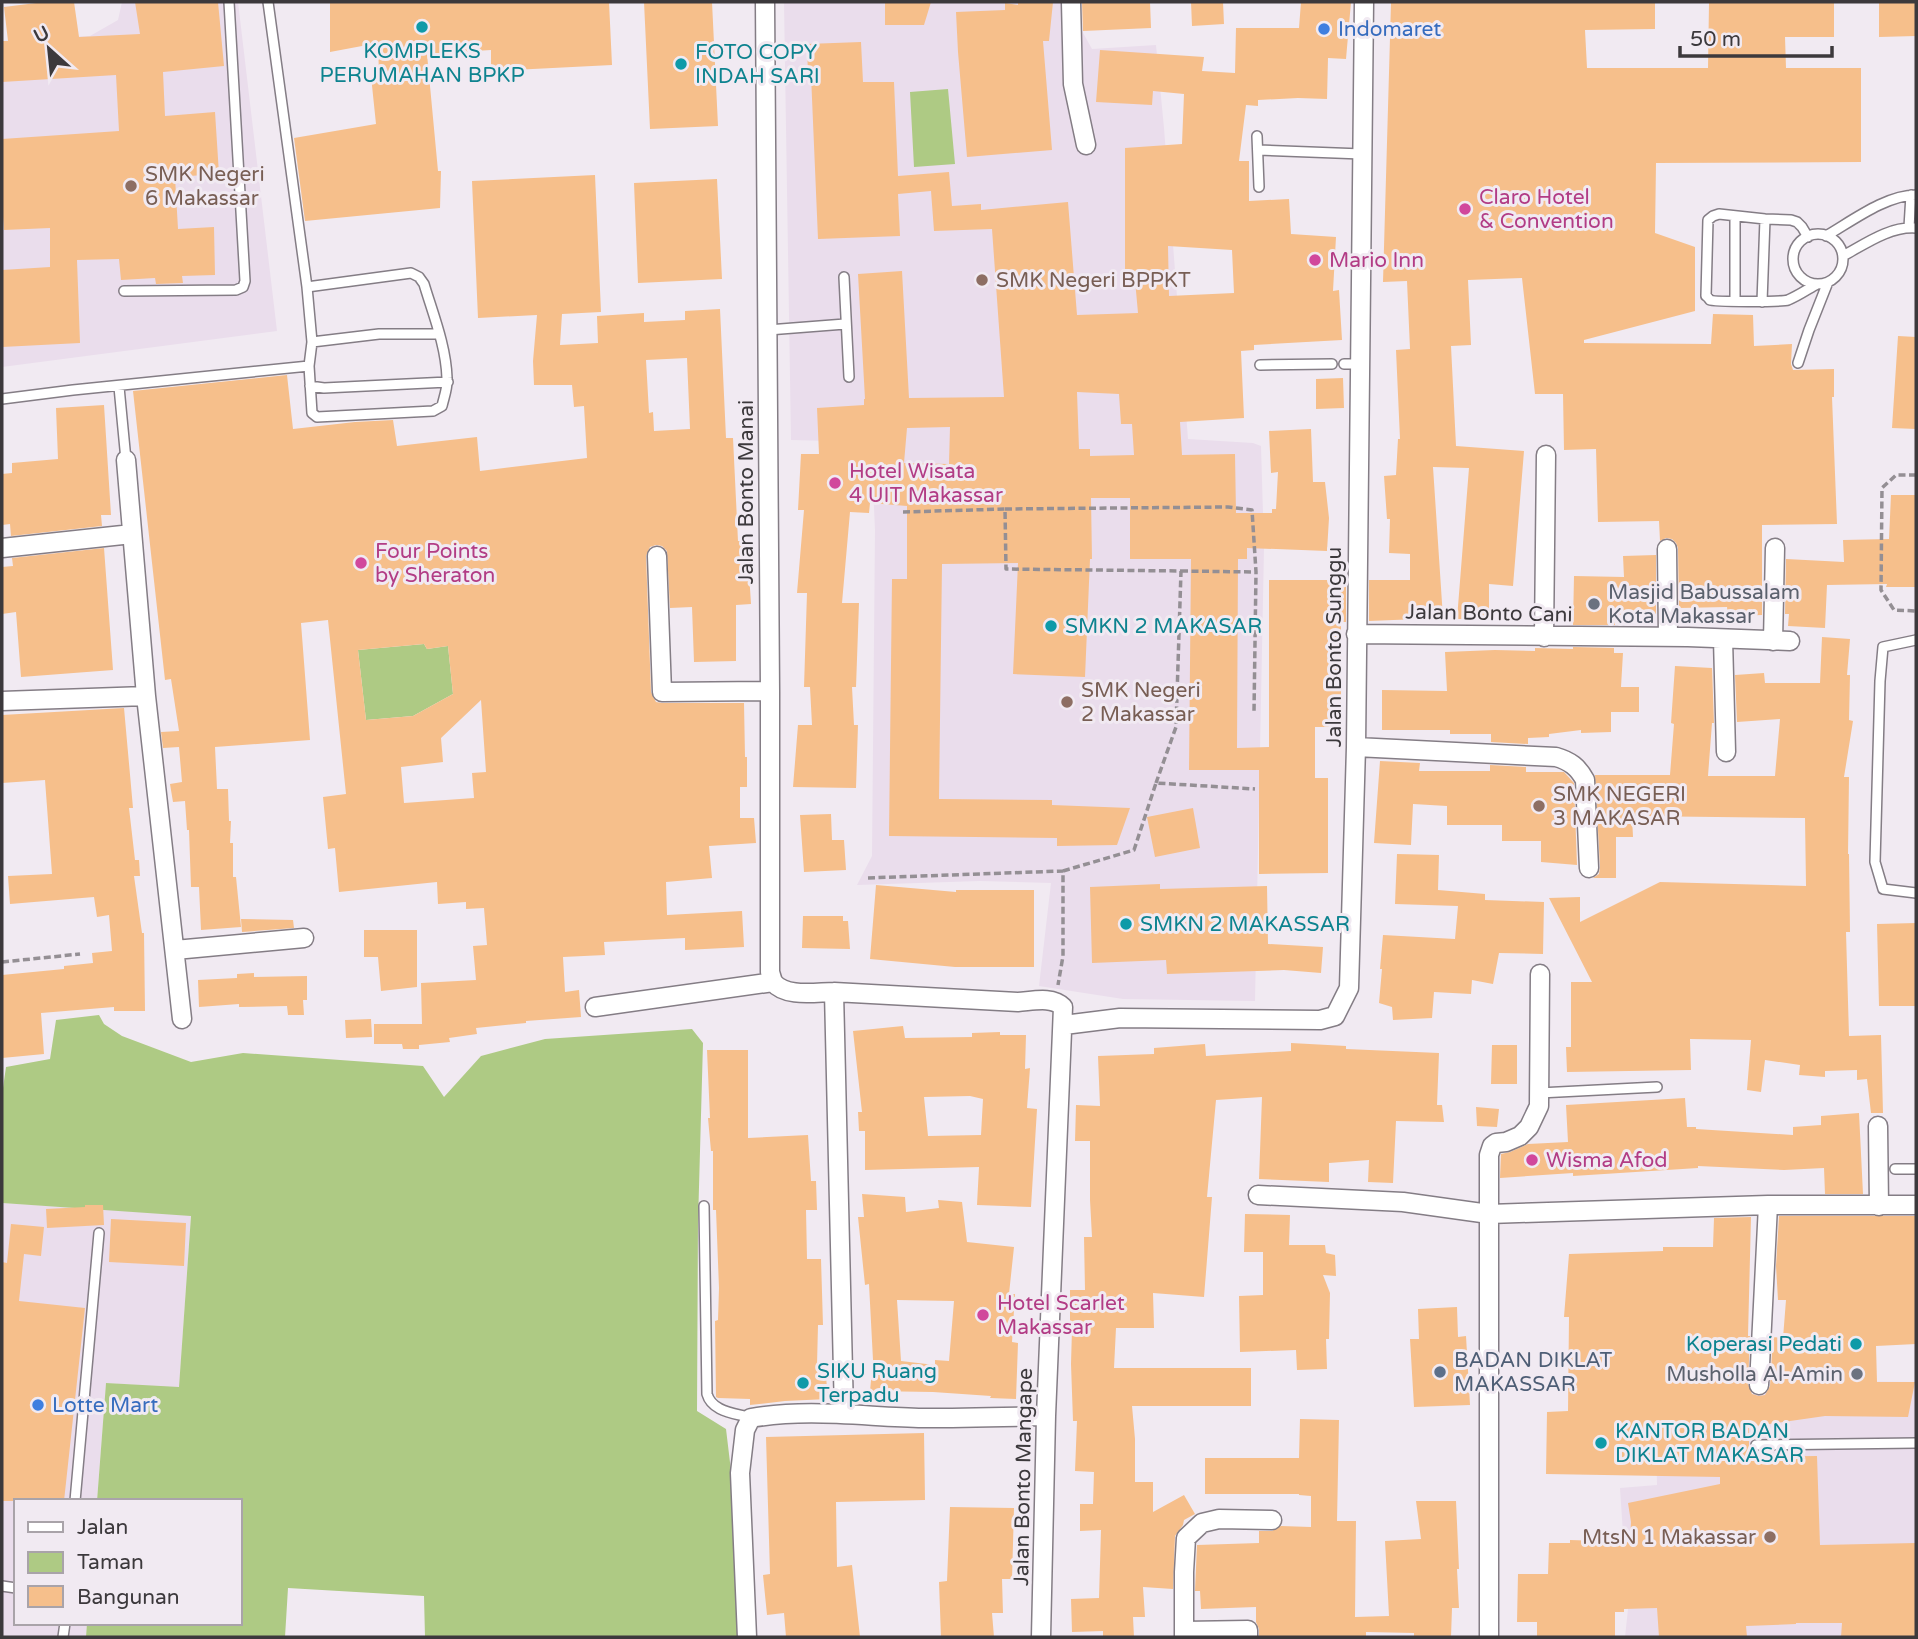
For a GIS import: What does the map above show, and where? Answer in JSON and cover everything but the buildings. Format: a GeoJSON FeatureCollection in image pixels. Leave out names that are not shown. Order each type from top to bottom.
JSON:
{"type":"FeatureCollection","features":[{"type":"Feature","properties":{"kind":"street","name":"Jalan Bonto Manai"},"geometry":{"type":"LineString","coordinates":[[765,2],[772,982]]}},
{"type":"Feature","properties":{"kind":"street"},"geometry":{"type":"LineString","coordinates":[[1071,2],[1073,84],[1086,145]]}},
{"type":"Feature","properties":{"kind":"street","name":"Jalan Bonto Sunggu"},"geometry":{"type":"LineString","coordinates":[[1064,1025],[1120,1018],[1320,1020],[1335,1016],[1349,988],[1356,747],[1352,364],[1362,154],[1364,2]]}},
{"type":"Feature","properties":{"kind":"street"},"geometry":{"type":"LineString","coordinates":[[1544,637],[1546,455]]}},
{"type":"Feature","properties":{"kind":"street"},"geometry":{"type":"LineString","coordinates":[[126,460],[146,696],[182,1019]]}},
{"type":"Feature","properties":{"kind":"street"},"geometry":{"type":"LineString","coordinates":[[2,548],[132,534]]}},
{"type":"Feature","properties":{"kind":"street","name":"Jalan Bonto Cani"},"geometry":{"type":"LineString","coordinates":[[1356,634],[1668,637],[1782,641],[1775,548]]}},
{"type":"Feature","properties":{"kind":"street"},"geometry":{"type":"LineString","coordinates":[[1667,549],[1668,637]]}},
{"type":"Feature","properties":{"kind":"street"},"geometry":{"type":"LineString","coordinates":[[657,555],[662,692],[770,691]]}},
{"type":"Feature","properties":{"kind":"street"},"geometry":{"type":"LineString","coordinates":[[1723,639],[1726,752]]}},
{"type":"Feature","properties":{"kind":"street"},"geometry":{"type":"LineString","coordinates":[[2,701],[146,696]]}},
{"type":"Feature","properties":{"kind":"street"},"geometry":{"type":"LineString","coordinates":[[1356,747],[1556,757],[1573,765],[1579,769],[1585,780],[1588,868]]}},
{"type":"Feature","properties":{"kind":"street"},"geometry":{"type":"LineString","coordinates":[[175,950],[304,938]]}},
{"type":"Feature","properties":{"kind":"street"},"geometry":{"type":"LineString","coordinates":[[1489,1637],[1489,1155],[1496,1143],[1520,1136],[1529,1128],[1539,1106],[1540,974]]}},
{"type":"Feature","properties":{"kind":"street"},"geometry":{"type":"LineString","coordinates":[[595,1007],[772,982],[777,988],[793,992],[1056,1002],[1063,1007],[1064,1025]]}},
{"type":"Feature","properties":{"kind":"street"},"geometry":{"type":"LineString","coordinates":[[834,992],[844,1414]]}},
{"type":"Feature","properties":{"kind":"street","name":"Jalan Bonto Mangape"},"geometry":{"type":"LineString","coordinates":[[1041,1637],[1046,1416],[1059,1077],[1064,1025]]}},
{"type":"Feature","properties":{"kind":"street"},"geometry":{"type":"LineString","coordinates":[[1878,1126],[1879,1206]]}},
{"type":"Feature","properties":{"kind":"street"},"geometry":{"type":"LineString","coordinates":[[1258,1195],[1403,1202],[1489,1213],[1768,1205],[1916,1205]]}},
{"type":"Feature","properties":{"kind":"street"},"geometry":{"type":"LineString","coordinates":[[1759,1385],[1768,1205]]}},
{"type":"Feature","properties":{"kind":"street"},"geometry":{"type":"LineString","coordinates":[[747,1637],[740,1473],[745,1430],[751,1418],[769,1415],[844,1414],[922,1418],[1046,1416]]}},
{"type":"Feature","properties":{"kind":"street"},"geometry":{"type":"LineString","coordinates":[[1248,1637],[1248,1630],[1184,1634],[1186,1538],[1202,1523],[1219,1519],[1272,1520]]}},
{"type":"Feature","properties":{"kind":"lane"},"geometry":{"type":"LineString","coordinates":[[124,291],[236,290],[243,287],[245,281],[229,2]]}},
{"type":"Feature","properties":{"kind":"lane"},"geometry":{"type":"LineString","coordinates":[[268,2],[307,287],[312,342],[309,366],[312,413],[317,417],[433,411],[442,406],[447,382],[439,334],[424,284],[419,277],[411,273],[307,287]]}},
{"type":"Feature","properties":{"kind":"lane"},"geometry":{"type":"LineString","coordinates":[[1257,136],[1259,187]]}},
{"type":"Feature","properties":{"kind":"lane"},"geometry":{"type":"LineString","coordinates":[[1258,150],[1362,154]]}},
{"type":"Feature","properties":{"kind":"lane"},"geometry":{"type":"LineString","coordinates":[[1826,236],[1889,200],[1913,195],[1913,227],[1882,234],[1843,256]]}},
{"type":"Feature","properties":{"kind":"lane"},"geometry":{"type":"LineString","coordinates":[[1808,237],[1797,222],[1791,220],[1719,214],[1713,216],[1708,220],[1706,296],[1716,301],[1787,300],[1817,284],[1828,282],[1842,267],[1843,256],[1834,240],[1817,234],[1800,242],[1793,260],[1800,277],[1817,284]]}},
{"type":"Feature","properties":{"kind":"lane"},"geometry":{"type":"LineString","coordinates":[[1735,216],[1735,300]]}},
{"type":"Feature","properties":{"kind":"lane"},"geometry":{"type":"LineString","coordinates":[[1762,302],[1765,219]]}},
{"type":"Feature","properties":{"kind":"lane"},"geometry":{"type":"LineString","coordinates":[[844,277],[849,377]]}},
{"type":"Feature","properties":{"kind":"lane"},"geometry":{"type":"LineString","coordinates":[[1798,363],[1828,282]]}},
{"type":"Feature","properties":{"kind":"lane"},"geometry":{"type":"LineString","coordinates":[[768,330],[845,324]]}},
{"type":"Feature","properties":{"kind":"lane"},"geometry":{"type":"LineString","coordinates":[[312,342],[379,334],[439,334]]}},
{"type":"Feature","properties":{"kind":"lane"},"geometry":{"type":"LineString","coordinates":[[1260,365],[1332,364]]}},
{"type":"Feature","properties":{"kind":"lane"},"geometry":{"type":"LineString","coordinates":[[2,399],[309,366]]}},
{"type":"Feature","properties":{"kind":"lane"},"geometry":{"type":"LineString","coordinates":[[310,387],[447,382]]}},
{"type":"Feature","properties":{"kind":"lane"},"geometry":{"type":"LineString","coordinates":[[119,387],[126,460]]}},
{"type":"Feature","properties":{"kind":"lane"},"geometry":{"type":"LineString","coordinates":[[1916,640],[1883,647],[1875,862],[1883,889],[1916,893]]}},
{"type":"Feature","properties":{"kind":"lane"},"geometry":{"type":"LineString","coordinates":[[1539,1093],[1657,1087]]}},
{"type":"Feature","properties":{"kind":"lane"},"geometry":{"type":"LineString","coordinates":[[1895,1169],[1916,1169]]}},
{"type":"Feature","properties":{"kind":"lane"},"geometry":{"type":"LineString","coordinates":[[704,1206],[707,1394],[713,1407],[751,1418]]}},
{"type":"Feature","properties":{"kind":"lane"},"geometry":{"type":"LineString","coordinates":[[75,1499],[99,1233]]}},
{"type":"Feature","properties":{"kind":"lane"},"geometry":{"type":"LineString","coordinates":[[1756,1446],[1916,1443]]}},
{"type":"Feature","properties":{"kind":"path"},"geometry":{"type":"LineString","coordinates":[[1916,475],[1896,475],[1882,488],[1881,590],[1894,610],[1916,611]]}},
{"type":"Feature","properties":{"kind":"path"},"geometry":{"type":"LineString","coordinates":[[903,512],[1228,507],[1252,510],[1256,572],[1254,712]]}},
{"type":"Feature","properties":{"kind":"path"},"geometry":{"type":"LineString","coordinates":[[1005,509],[1006,569],[1256,572]]}},
{"type":"Feature","properties":{"kind":"path"},"geometry":{"type":"LineString","coordinates":[[868,878],[1063,871],[1134,850],[1176,727],[1181,571]]}},
{"type":"Feature","properties":{"kind":"path"},"geometry":{"type":"LineString","coordinates":[[1156,783],[1255,789]]}},
{"type":"Feature","properties":{"kind":"path"},"geometry":{"type":"LineString","coordinates":[[1056,1002],[1063,956],[1063,871]]}},
{"type":"Feature","properties":{"kind":"path"},"geometry":{"type":"LineString","coordinates":[[2,962],[80,954]]}},
{"type":"Feature","properties":{"kind":"shaded area","name":"SMK Negeri 6 Makassar"},"geometry":{"type":"Polygon","coordinates":[[[122,2],[238,2],[277,331],[2,367],[2,41],[90,36],[118,20],[122,2]]]}},
{"type":"Feature","properties":{"kind":"shaded area"},"geometry":{"type":"Polygon","coordinates":[[[784,2],[1080,2],[1082,31],[1092,49],[1156,45],[1188,439],[1253,443],[1261,446],[1264,548],[1255,1001],[1123,999],[1039,986],[1051,883],[980,881],[857,885],[872,856],[875,530],[871,442],[791,440],[784,2]]]}},
{"type":"Feature","properties":{"kind":"shaded area"},"geometry":{"type":"Polygon","coordinates":[[[2,1203],[191,1215],[179,1388],[106,1383],[97,1499],[14,1499],[14,1625],[87,1625],[86,1637],[2,1637],[2,1203]]]}},
{"type":"Feature","properties":{"kind":"shaded area","name":"MtsN 1 Makassar"},"geometry":{"type":"Polygon","coordinates":[[[1827,1381],[1916,1382],[1916,1637],[1625,1637],[1628,1609],[1620,1488],[1657,1485],[1656,1425],[1747,1395],[1821,1385],[1827,1381]]]}},
{"type":"Feature","properties":{"kind":"green space"},"geometry":{"type":"Polygon","coordinates":[[[948,89],[955,164],[914,167],[910,92],[948,89]]]}},
{"type":"Feature","properties":{"kind":"green space"},"geometry":{"type":"Polygon","coordinates":[[[424,644],[427,649],[448,646],[453,694],[413,716],[366,720],[358,650],[424,644]]]}},
{"type":"Feature","properties":{"kind":"green space"},"geometry":{"type":"Polygon","coordinates":[[[99,1015],[104,1024],[122,1036],[191,1062],[243,1053],[423,1066],[444,1097],[481,1056],[545,1039],[692,1029],[703,1043],[697,1411],[726,1429],[732,1479],[738,1637],[425,1637],[424,1596],[288,1588],[285,1637],[86,1637],[87,1625],[242,1625],[242,1499],[97,1499],[106,1383],[179,1387],[191,1216],[2,1203],[2,1095],[6,1067],[50,1059],[56,1020],[99,1015]]]}},
{"type":"Feature","properties":{"kind":"place","name":"KOMPLEKS PERUMAHAN BPKP"},"geometry":{"type":"Point","coordinates":[422,27]}},
{"type":"Feature","properties":{"kind":"place","name":"Indomaret"},"geometry":{"type":"Point","coordinates":[1324,29]}},
{"type":"Feature","properties":{"kind":"place","name":"FOTO COPY INDAH SARI"},"geometry":{"type":"Point","coordinates":[681,64]}},
{"type":"Feature","properties":{"kind":"place","name":"SMK Negeri 6 Makassar"},"geometry":{"type":"Point","coordinates":[131,186]}},
{"type":"Feature","properties":{"kind":"place","name":"Claro Hotel & Convention"},"geometry":{"type":"Point","coordinates":[1465,209]}},
{"type":"Feature","properties":{"kind":"place","name":"Mario Inn"},"geometry":{"type":"Point","coordinates":[1315,260]}},
{"type":"Feature","properties":{"kind":"place","name":"SMK Negeri BPPKT"},"geometry":{"type":"Point","coordinates":[982,280]}},
{"type":"Feature","properties":{"kind":"place","name":"Hotel Wisata 4 UIT Makassar"},"geometry":{"type":"Point","coordinates":[835,483]}},
{"type":"Feature","properties":{"kind":"place","name":"Four Points by Sheraton"},"geometry":{"type":"Point","coordinates":[361,563]}},
{"type":"Feature","properties":{"kind":"place","name":"Masjid Babussalam Kota Makassar"},"geometry":{"type":"Point","coordinates":[1594,604]}},
{"type":"Feature","properties":{"kind":"place","name":"SMKN 2 MAKASAR"},"geometry":{"type":"Point","coordinates":[1051,626]}},
{"type":"Feature","properties":{"kind":"place","name":"SMK Negeri 2 Makassar"},"geometry":{"type":"Point","coordinates":[1067,702]}},
{"type":"Feature","properties":{"kind":"place","name":"SMK NEGERI 3 MAKASAR"},"geometry":{"type":"Point","coordinates":[1539,806]}},
{"type":"Feature","properties":{"kind":"place","name":"SMKN 2 MAKASSAR"},"geometry":{"type":"Point","coordinates":[1126,924]}},
{"type":"Feature","properties":{"kind":"place","name":"Wisma Afod"},"geometry":{"type":"Point","coordinates":[1532,1160]}},
{"type":"Feature","properties":{"kind":"place","name":"Hotel Scarlet Makassar"},"geometry":{"type":"Point","coordinates":[983,1315]}},
{"type":"Feature","properties":{"kind":"place","name":"Koperasi Pedati"},"geometry":{"type":"Point","coordinates":[1856,1344]}},
{"type":"Feature","properties":{"kind":"place","name":"BADAN DIKLAT MAKASSAR"},"geometry":{"type":"Point","coordinates":[1440,1372]}},
{"type":"Feature","properties":{"kind":"place","name":"Musholla Al-Amin"},"geometry":{"type":"Point","coordinates":[1857,1374]}},
{"type":"Feature","properties":{"kind":"place","name":"SIKU Ruang Terpadu"},"geometry":{"type":"Point","coordinates":[803,1383]}},
{"type":"Feature","properties":{"kind":"place","name":"Lotte Mart"},"geometry":{"type":"Point","coordinates":[38,1405]}},
{"type":"Feature","properties":{"kind":"place","name":"KANTOR BADAN DIKLAT MAKASAR"},"geometry":{"type":"Point","coordinates":[1601,1443]}},
{"type":"Feature","properties":{"kind":"place","name":"MtsN 1 Makassar"},"geometry":{"type":"Point","coordinates":[1770,1537]}}]}
